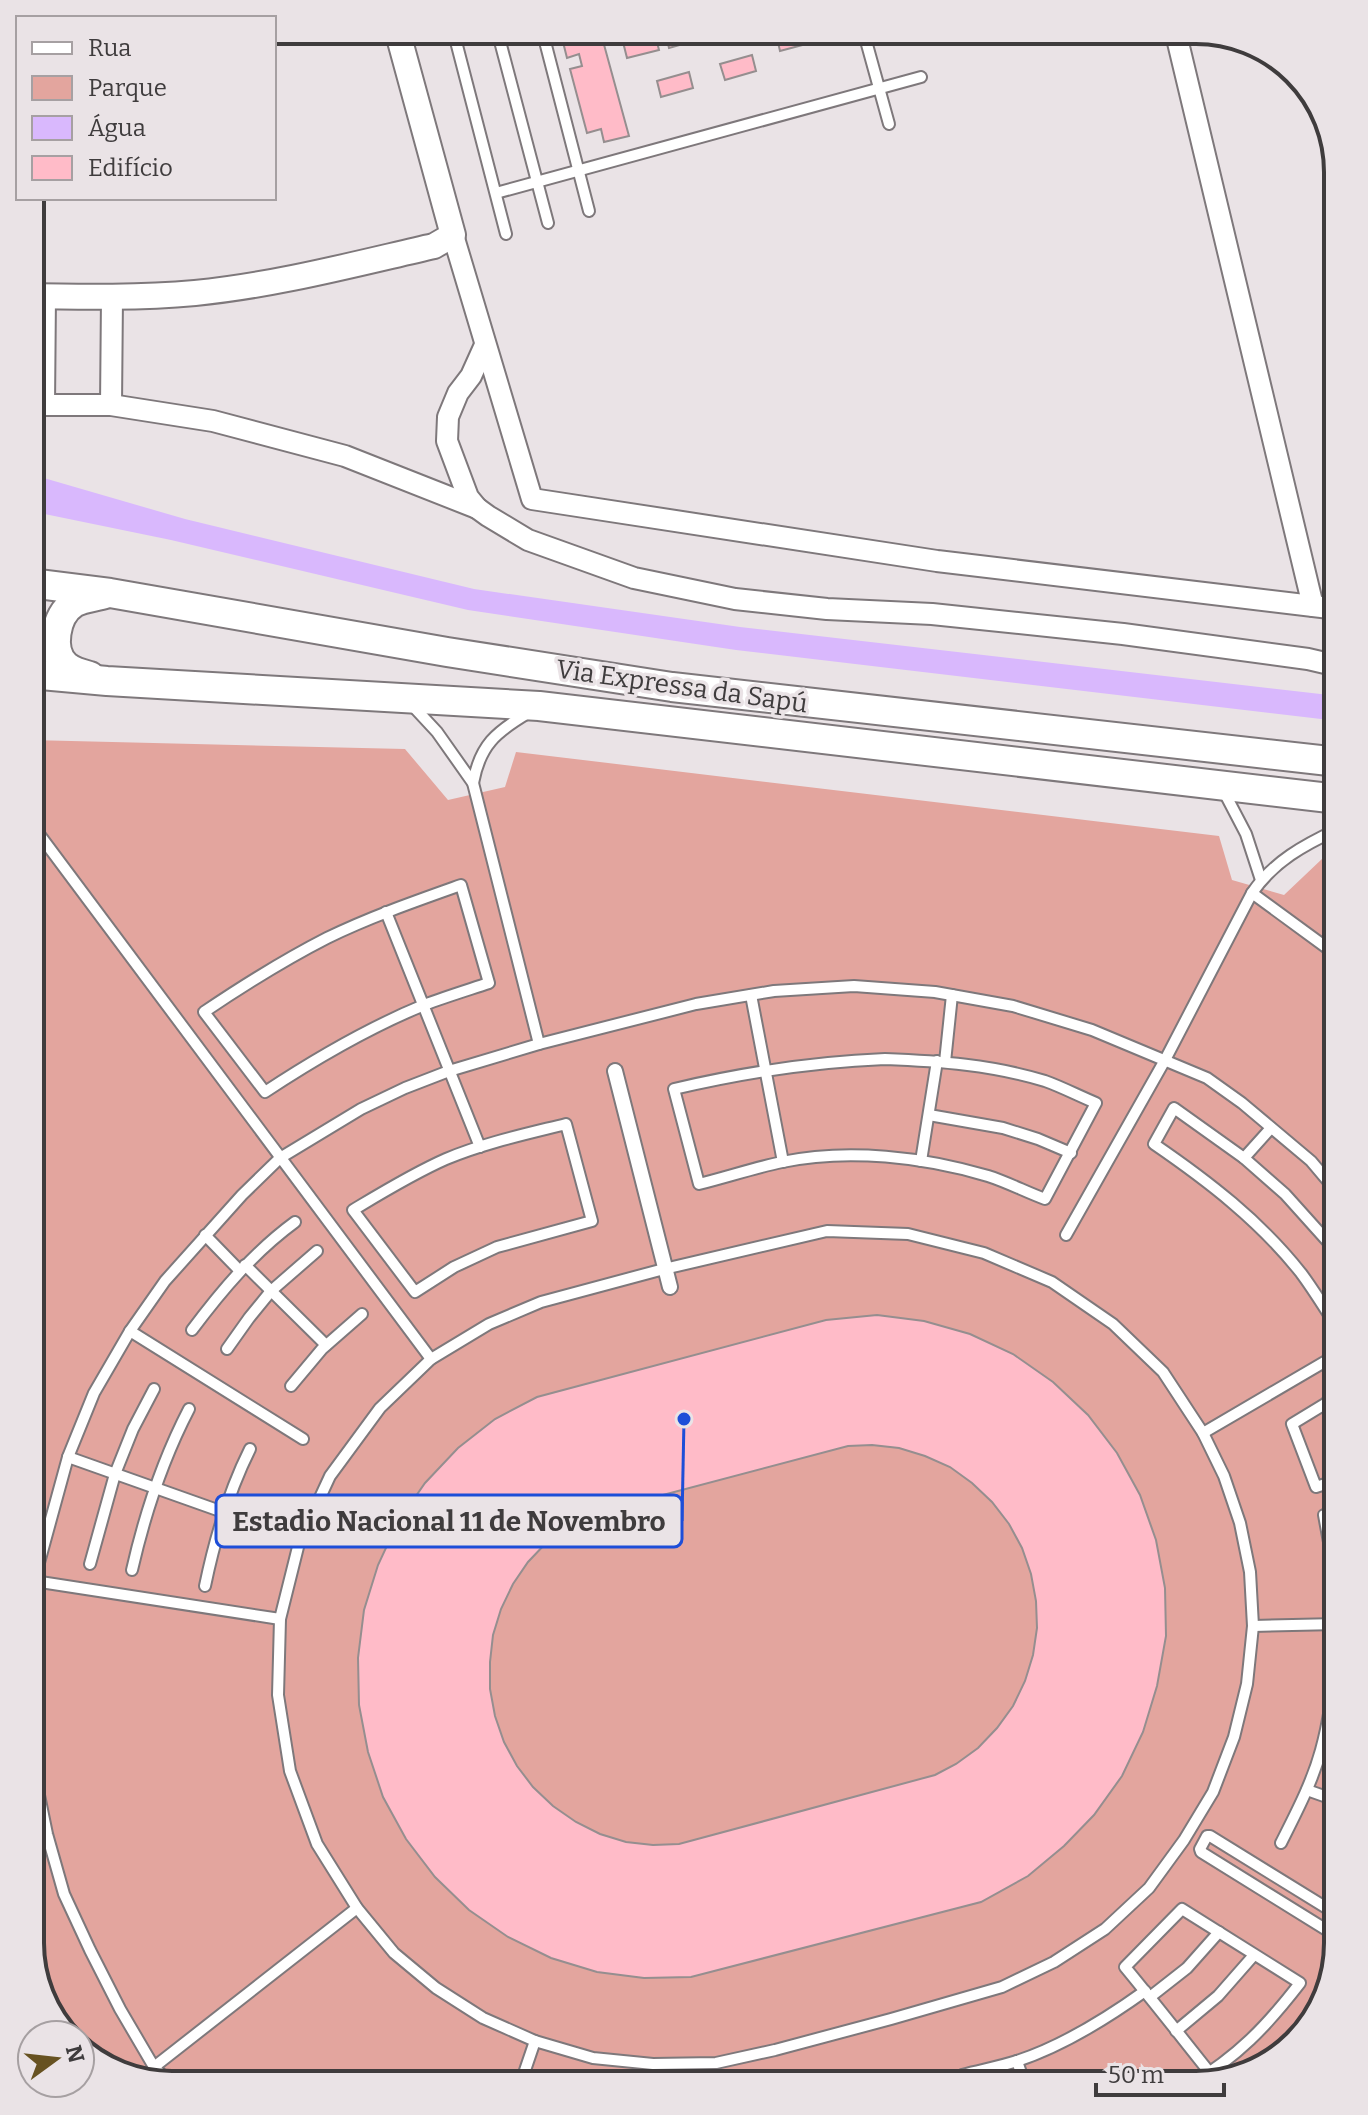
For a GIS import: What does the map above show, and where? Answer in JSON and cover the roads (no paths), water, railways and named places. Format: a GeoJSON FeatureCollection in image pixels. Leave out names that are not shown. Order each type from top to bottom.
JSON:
{"type":"FeatureCollection","features":[{"type":"Feature","properties":{"kind":"main road","name":"Via Expressa da Sapú"},"geometry":{"type":"LineString","coordinates":[[44,585],[110,593],[447,652],[672,687],[1324,760]]}},
{"type":"Feature","properties":{"kind":"main road"},"geometry":{"type":"LineString","coordinates":[[107,681],[65,666],[59,656],[57,626],[74,602],[110,593]]}},
{"type":"Feature","properties":{"kind":"main road","name":"Via Expressa da Sapú"},"geometry":{"type":"LineString","coordinates":[[44,675],[539,706],[1324,797]]}},
{"type":"Feature","properties":{"kind":"street"},"geometry":{"type":"LineString","coordinates":[[401,44],[453,235],[532,499],[937,561],[1324,607]]}},
{"type":"Feature","properties":{"kind":"street"},"geometry":{"type":"LineString","coordinates":[[1178,44],[1313,606]]}},
{"type":"Feature","properties":{"kind":"street"},"geometry":{"type":"LineString","coordinates":[[44,296],[197,293],[306,275],[434,246],[453,235]]}},
{"type":"Feature","properties":{"kind":"street"},"geometry":{"type":"LineString","coordinates":[[111,405],[112,297]]}},
{"type":"Feature","properties":{"kind":"street"},"geometry":{"type":"LineString","coordinates":[[477,508],[468,497],[447,441],[446,429],[458,393],[471,376],[485,345]]}},
{"type":"Feature","properties":{"kind":"street"},"geometry":{"type":"LineString","coordinates":[[44,405],[111,405],[213,421],[345,456],[477,508],[528,540],[634,578],[735,599],[827,609],[932,614],[1123,634],[1324,663]]}},
{"type":"Feature","properties":{"kind":"street"},"geometry":{"type":"LineString","coordinates":[[615,1071],[670,1287]]}},
{"type":"Feature","properties":{"kind":"lane"},"geometry":{"type":"LineString","coordinates":[[457,44],[506,234]]}},
{"type":"Feature","properties":{"kind":"lane"},"geometry":{"type":"LineString","coordinates":[[501,44],[548,223]]}},
{"type":"Feature","properties":{"kind":"lane"},"geometry":{"type":"LineString","coordinates":[[546,44],[589,211]]}},
{"type":"Feature","properties":{"kind":"lane"},"geometry":{"type":"LineString","coordinates":[[867,44],[889,124]]}},
{"type":"Feature","properties":{"kind":"lane"},"geometry":{"type":"LineString","coordinates":[[496,193],[921,77]]}},
{"type":"Feature","properties":{"kind":"lane"},"geometry":{"type":"LineString","coordinates":[[404,697],[437,732],[473,783],[539,1044]]}},
{"type":"Feature","properties":{"kind":"lane"},"geometry":{"type":"LineString","coordinates":[[473,783],[476,767],[493,737],[539,706]]}},
{"type":"Feature","properties":{"kind":"lane"},"geometry":{"type":"LineString","coordinates":[[1221,786],[1246,834],[1261,880]]}},
{"type":"Feature","properties":{"kind":"lane"},"geometry":{"type":"LineString","coordinates":[[1066,1235],[1165,1060],[1252,893],[1286,856],[1324,835]]}},
{"type":"Feature","properties":{"kind":"lane"},"geometry":{"type":"LineString","coordinates":[[44,841],[431,1359]]}},
{"type":"Feature","properties":{"kind":"lane"},"geometry":{"type":"LineString","coordinates":[[461,885],[489,983],[423,1005],[316,1059],[265,1092],[204,1012],[263,973],[328,938],[386,912],[461,885]]}},
{"type":"Feature","properties":{"kind":"lane"},"geometry":{"type":"LineString","coordinates":[[1252,893],[1324,946]]}},
{"type":"Feature","properties":{"kind":"lane"},"geometry":{"type":"LineString","coordinates":[[386,912],[480,1147]]}},
{"type":"Feature","properties":{"kind":"lane"},"geometry":{"type":"LineString","coordinates":[[44,1545],[68,1457],[94,1393],[130,1331],[165,1281],[280,1158],[361,1109],[405,1088],[449,1071],[539,1044],[696,1004],[774,991],[854,986],[952,995],[1013,1006],[1092,1030],[1207,1078],[1311,1161],[1324,1176]]}},
{"type":"Feature","properties":{"kind":"lane"},"geometry":{"type":"LineString","coordinates":[[751,995],[783,1162]]}},
{"type":"Feature","properties":{"kind":"lane"},"geometry":{"type":"LineString","coordinates":[[921,1161],[952,995]]}},
{"type":"Feature","properties":{"kind":"lane"},"geometry":{"type":"LineString","coordinates":[[835,1061],[941,1061],[995,1068],[1047,1082],[1096,1103],[1045,1199],[989,1177],[921,1161],[856,1156],[783,1162],[699,1184],[674,1089],[766,1070],[835,1061]]}},
{"type":"Feature","properties":{"kind":"lane"},"geometry":{"type":"LineString","coordinates":[[1324,1234],[1244,1158],[1174,1108],[1154,1144],[1205,1179],[1257,1225],[1300,1272],[1324,1308]]}},
{"type":"Feature","properties":{"kind":"lane"},"geometry":{"type":"LineString","coordinates":[[929,1115],[1003,1128],[1071,1153]]}},
{"type":"Feature","properties":{"kind":"lane"},"geometry":{"type":"LineString","coordinates":[[566,1124],[592,1221],[497,1247],[454,1267],[415,1292],[353,1210],[414,1175],[480,1147],[566,1124]]}},
{"type":"Feature","properties":{"kind":"lane"},"geometry":{"type":"LineString","coordinates":[[1244,1158],[1271,1128]]}},
{"type":"Feature","properties":{"kind":"lane"},"geometry":{"type":"LineString","coordinates":[[192,1330],[242,1268],[267,1243],[295,1222]]}},
{"type":"Feature","properties":{"kind":"lane"},"geometry":{"type":"LineString","coordinates":[[827,1231],[908,1234],[984,1253],[1052,1282],[1113,1324],[1163,1372],[1203,1433],[1224,1476],[1240,1523],[1250,1572],[1253,1626],[1247,1684],[1234,1737],[1213,1792],[1184,1840],[1149,1888],[1105,1929],[1054,1962],[1002,1987],[775,2050],[716,2063],[653,2064],[593,2058],[535,2041],[483,2018],[436,1988],[394,1953],[357,1908],[317,1844],[290,1771],[278,1695],[280,1619],[299,1543],[330,1476],[380,1408],[431,1359],[489,1324],[541,1302],[827,1231]]}},
{"type":"Feature","properties":{"kind":"lane"},"geometry":{"type":"LineString","coordinates":[[205,1235],[271,1291],[326,1345]]}},
{"type":"Feature","properties":{"kind":"lane"},"geometry":{"type":"LineString","coordinates":[[227,1349],[271,1291],[317,1251]]}},
{"type":"Feature","properties":{"kind":"lane"},"geometry":{"type":"LineString","coordinates":[[291,1386],[326,1345],[362,1314]]}},
{"type":"Feature","properties":{"kind":"lane"},"geometry":{"type":"LineString","coordinates":[[130,1331],[303,1439]]}},
{"type":"Feature","properties":{"kind":"lane"},"geometry":{"type":"LineString","coordinates":[[1203,1433],[1324,1362]]}},
{"type":"Feature","properties":{"kind":"lane"},"geometry":{"type":"LineString","coordinates":[[90,1564],[115,1474],[133,1429],[154,1389]]}},
{"type":"Feature","properties":{"kind":"lane"},"geometry":{"type":"LineString","coordinates":[[1324,1404],[1292,1424],[1316,1487],[1324,1484]]}},
{"type":"Feature","properties":{"kind":"lane"},"geometry":{"type":"LineString","coordinates":[[132,1570],[154,1488],[189,1409]]}},
{"type":"Feature","properties":{"kind":"lane"},"geometry":{"type":"LineString","coordinates":[[205,1586],[223,1512],[250,1449]]}},
{"type":"Feature","properties":{"kind":"lane"},"geometry":{"type":"LineString","coordinates":[[68,1457],[223,1512]]}},
{"type":"Feature","properties":{"kind":"lane"},"geometry":{"type":"LineString","coordinates":[[44,1583],[280,1619]]}},
{"type":"Feature","properties":{"kind":"lane"},"geometry":{"type":"LineString","coordinates":[[1253,1626],[1324,1624]]}},
{"type":"Feature","properties":{"kind":"lane"},"geometry":{"type":"LineString","coordinates":[[1281,1843],[1307,1790],[1324,1740]]}},
{"type":"Feature","properties":{"kind":"lane"},"geometry":{"type":"LineString","coordinates":[[1307,1790],[1324,1796]]}},
{"type":"Feature","properties":{"kind":"lane"},"geometry":{"type":"LineString","coordinates":[[44,1820],[64,1894],[120,2009],[157,2070]]}},
{"type":"Feature","properties":{"kind":"lane"},"geometry":{"type":"LineString","coordinates":[[1324,1906],[1210,1836],[1200,1849],[1324,1928]]}},
{"type":"Feature","properties":{"kind":"lane"},"geometry":{"type":"LineString","coordinates":[[154,2067],[357,1908]]}},
{"type":"Feature","properties":{"kind":"lane"},"geometry":{"type":"LineString","coordinates":[[1208,2070],[1125,1967],[1182,1909],[1300,1983],[1260,2032],[1222,2068]]}},
{"type":"Feature","properties":{"kind":"lane"},"geometry":{"type":"LineString","coordinates":[[978,2071],[1017,2061],[1082,2031],[1148,1994],[1187,1968],[1219,1932]]}},
{"type":"Feature","properties":{"kind":"lane"},"geometry":{"type":"LineString","coordinates":[[1176,2031],[1218,1996],[1254,1955]]}},
{"type":"Feature","properties":{"kind":"lane"},"geometry":{"type":"LineString","coordinates":[[525,2071],[535,2041]]}},
{"type":"Feature","properties":{"kind":"lane"},"geometry":{"type":"LineString","coordinates":[[1017,2061],[1020,2071]]}},
{"type":"Feature","properties":{"kind":"water"},"geometry":{"type":"Polygon","coordinates":[[[44,478],[185,519],[474,589],[740,627],[1324,694],[1324,719],[736,650],[468,610],[171,540],[44,514],[44,478]]]}},
{"type":"Feature","properties":{"kind":"place","name":"Estadio Nacional 11 de Novembro"},"geometry":{"type":"Point","coordinates":[684,1419]}}]}
